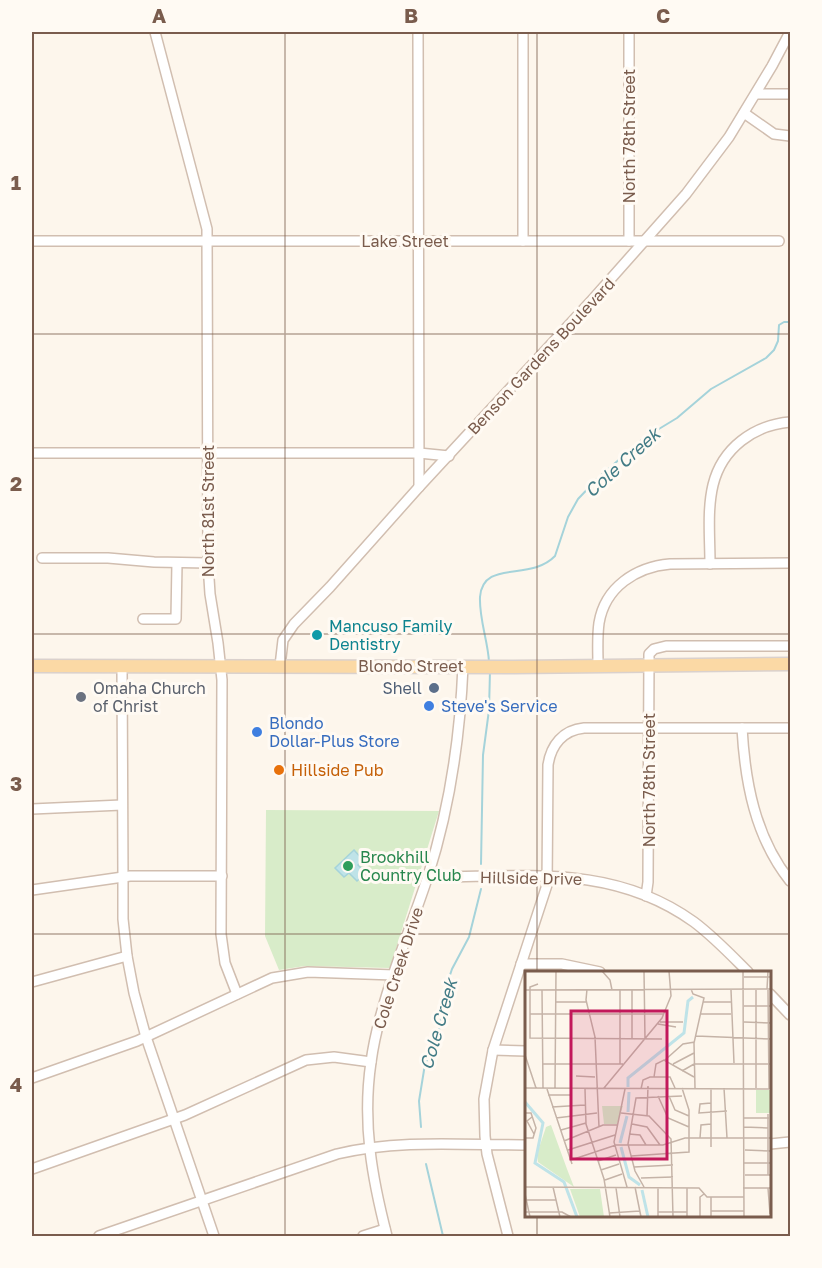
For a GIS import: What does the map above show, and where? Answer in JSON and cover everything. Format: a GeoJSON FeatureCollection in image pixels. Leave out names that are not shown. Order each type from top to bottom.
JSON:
{"type":"FeatureCollection","features":[{"type":"Feature","properties":{"kind":"main road","name":"Blondo Street"},"geometry":{"type":"LineString","coordinates":[[32,666],[502,667],[790,664]]}},
{"type":"Feature","properties":{"kind":"street","name":"North 81st Street"},"geometry":{"type":"LineString","coordinates":[[155,32],[208,241],[208,563],[210,594],[221,666],[222,947],[227,969],[237,994]]}},
{"type":"Feature","properties":{"kind":"street"},"geometry":{"type":"LineString","coordinates":[[418,32],[419,487]]}},
{"type":"Feature","properties":{"kind":"street"},"geometry":{"type":"LineString","coordinates":[[523,241],[524,32]]}},
{"type":"Feature","properties":{"kind":"street","name":"North 78th Street"},"geometry":{"type":"LineString","coordinates":[[629,32],[629,241]]}},
{"type":"Feature","properties":{"kind":"street","name":"Benson Gardens Boulevard"},"geometry":{"type":"LineString","coordinates":[[280,666],[281,645],[287,632],[646,241],[700,176],[756,94],[790,32]]}},
{"type":"Feature","properties":{"kind":"street"},"geometry":{"type":"LineString","coordinates":[[756,94],[790,94]]}},
{"type":"Feature","properties":{"kind":"street"},"geometry":{"type":"LineString","coordinates":[[744,112],[774,134],[790,136]]}},
{"type":"Feature","properties":{"kind":"street","name":"Lake Street"},"geometry":{"type":"LineString","coordinates":[[32,241],[778,241]]}},
{"type":"Feature","properties":{"kind":"street"},"geometry":{"type":"LineString","coordinates":[[710,564],[711,493],[720,467],[731,450],[748,435],[769,425],[790,422]]}},
{"type":"Feature","properties":{"kind":"street"},"geometry":{"type":"LineString","coordinates":[[32,453],[419,453],[449,456]]}},
{"type":"Feature","properties":{"kind":"street"},"geometry":{"type":"LineString","coordinates":[[42,558],[108,558],[208,563]]}},
{"type":"Feature","properties":{"kind":"street"},"geometry":{"type":"LineString","coordinates":[[143,619],[176,619],[177,563]]}},
{"type":"Feature","properties":{"kind":"street"},"geometry":{"type":"LineString","coordinates":[[598,666],[598,633],[601,614],[610,595],[626,579],[640,570],[656,565],[790,563]]}},
{"type":"Feature","properties":{"kind":"street"},"geometry":{"type":"LineString","coordinates":[[648,664],[651,651],[666,646],[790,646]]}},
{"type":"Feature","properties":{"kind":"street","name":"North 78th Street"},"geometry":{"type":"LineString","coordinates":[[646,896],[648,882],[648,664]]}},
{"type":"Feature","properties":{"kind":"street"},"geometry":{"type":"LineString","coordinates":[[122,666],[123,919],[127,956],[146,1037],[214,1236]]}},
{"type":"Feature","properties":{"kind":"street","name":"Cole Creek Drive"},"geometry":{"type":"LineString","coordinates":[[386,1233],[374,1184],[369,1147],[367,1105],[371,1062],[377,1030],[428,875],[447,807],[455,770],[469,666]]}},
{"type":"Feature","properties":{"kind":"street"},"geometry":{"type":"LineString","coordinates":[[508,1236],[486,1145],[484,1099],[493,1050],[546,889],[550,754],[555,745],[571,730],[584,728],[790,728]]}},
{"type":"Feature","properties":{"kind":"street"},"geometry":{"type":"LineString","coordinates":[[742,728],[747,784],[753,808],[773,855],[790,881]]}},
{"type":"Feature","properties":{"kind":"street"},"geometry":{"type":"LineString","coordinates":[[32,809],[122,805]]}},
{"type":"Feature","properties":{"kind":"street","name":"Hillside Drive"},"geometry":{"type":"LineString","coordinates":[[428,875],[442,877],[548,876],[599,881],[646,896],[694,922],[747,971]]}},
{"type":"Feature","properties":{"kind":"street"},"geometry":{"type":"LineString","coordinates":[[32,890],[123,877],[222,876]]}},
{"type":"Feature","properties":{"kind":"street"},"geometry":{"type":"LineString","coordinates":[[32,982],[127,956]]}},
{"type":"Feature","properties":{"kind":"street"},"geometry":{"type":"LineString","coordinates":[[521,964],[562,964],[595,971]]}},
{"type":"Feature","properties":{"kind":"street"},"geometry":{"type":"LineString","coordinates":[[32,1078],[146,1037],[272,978],[296,973],[394,975]]}},
{"type":"Feature","properties":{"kind":"street"},"geometry":{"type":"LineString","coordinates":[[771,995],[790,1016]]}},
{"type":"Feature","properties":{"kind":"street"},"geometry":{"type":"LineString","coordinates":[[493,1050],[525,1051]]}},
{"type":"Feature","properties":{"kind":"street"},"geometry":{"type":"LineString","coordinates":[[32,1169],[174,1119],[306,1060],[334,1057],[371,1062]]}},
{"type":"Feature","properties":{"kind":"street"},"geometry":{"type":"LineString","coordinates":[[771,1144],[790,1142]]}},
{"type":"Feature","properties":{"kind":"street"},"geometry":{"type":"LineString","coordinates":[[99,1236],[337,1154],[369,1147],[525,1145]]}},
{"type":"Feature","properties":{"kind":"street"},"geometry":{"type":"LineString","coordinates":[[363,1236],[386,1233]]}},
{"type":"Feature","properties":{"kind":"green space","name":"Brookhill Country Club"},"geometry":{"type":"Polygon","coordinates":[[[266,810],[439,811],[390,968],[305,966],[279,970],[265,936],[266,810]]]}},
{"type":"Feature","properties":{"kind":"water","name":"Brookhill Country Club"},"geometry":{"type":"Polygon","coordinates":[[[354,850],[363,860],[358,865],[366,873],[357,881],[349,873],[344,877],[335,868],[354,850]]]}},
{"type":"Feature","properties":{"kind":"waterway","name":"Cole Creek"},"geometry":{"type":"LineString","coordinates":[[489,662],[480,605],[483,585],[489,578],[498,574],[533,568],[545,564],[555,556],[568,517],[578,499],[599,477],[644,438],[677,418],[711,389],[766,358],[774,350],[778,341],[779,325],[790,322]]}},
{"type":"Feature","properties":{"kind":"waterway","name":"Cole Creek"},"geometry":{"type":"LineString","coordinates":[[481,864],[483,755],[489,710],[490,671]]}},
{"type":"Feature","properties":{"kind":"waterway","name":"Cole Creek"},"geometry":{"type":"LineString","coordinates":[[421,1127],[419,1101],[425,1064],[438,1036],[447,984],[452,969],[469,937],[481,889]]}},
{"type":"Feature","properties":{"kind":"waterway","name":"Cole Creek"},"geometry":{"type":"LineString","coordinates":[[426,1164],[443,1236]]}},
{"type":"Feature","properties":{"kind":"place","name":"Mancuso Family Dentistry"},"geometry":{"type":"Point","coordinates":[317,635]}},
{"type":"Feature","properties":{"kind":"place","name":"Shell"},"geometry":{"type":"Point","coordinates":[434,688]}},
{"type":"Feature","properties":{"kind":"place","name":"Omaha Church of Christ"},"geometry":{"type":"Point","coordinates":[81,697]}},
{"type":"Feature","properties":{"kind":"place","name":"Steve's Service"},"geometry":{"type":"Point","coordinates":[429,706]}},
{"type":"Feature","properties":{"kind":"place","name":"Blondo Dollar-Plus Store"},"geometry":{"type":"Point","coordinates":[257,732]}},
{"type":"Feature","properties":{"kind":"place","name":"Hillside Pub"},"geometry":{"type":"Point","coordinates":[279,770]}},
{"type":"Feature","properties":{"kind":"place","name":"Brookhill Country Club"},"geometry":{"type":"Point","coordinates":[348,866]}}]}
